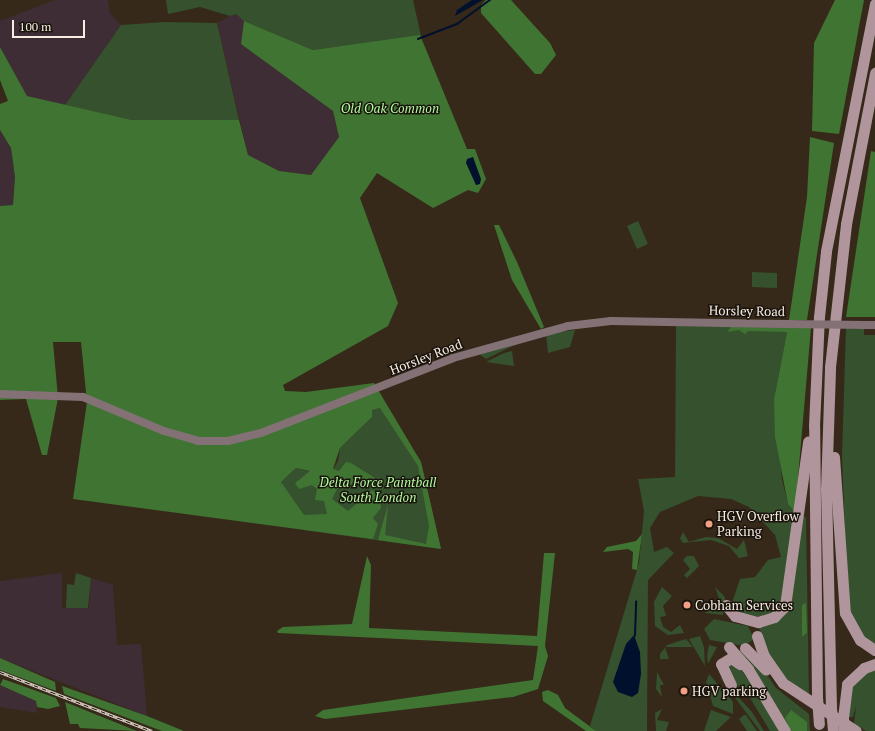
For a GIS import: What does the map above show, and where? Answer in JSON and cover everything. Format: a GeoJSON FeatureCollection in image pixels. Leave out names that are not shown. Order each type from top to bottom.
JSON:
{"type":"FeatureCollection","features":[{"type":"Feature","properties":{"kind":"highway"},"geometry":{"type":"LineString","coordinates":[[726,605],[735,616],[758,622],[774,618],[785,606],[814,386],[826,250],[875,4]]}},
{"type":"Feature","properties":{"kind":"highway"},"geometry":{"type":"LineString","coordinates":[[833,731],[831,708],[826,490],[835,302],[857,160],[875,73]]}},
{"type":"Feature","properties":{"kind":"highway"},"geometry":{"type":"LineString","coordinates":[[814,386],[817,697],[819,728]]}},
{"type":"Feature","properties":{"kind":"highway"},"geometry":{"type":"LineString","coordinates":[[829,422],[845,613],[860,640],[875,650]]}},
{"type":"Feature","properties":{"kind":"highway"},"geometry":{"type":"LineString","coordinates":[[757,636],[764,656],[784,684],[856,731]]}},
{"type":"Feature","properties":{"kind":"highway"},"geometry":{"type":"LineString","coordinates":[[729,647],[752,676],[785,731]]}},
{"type":"Feature","properties":{"kind":"highway"},"geometry":{"type":"LineString","coordinates":[[745,648],[793,700],[843,731]]}},
{"type":"Feature","properties":{"kind":"highway"},"geometry":{"type":"LineString","coordinates":[[731,685],[721,668],[728,658],[735,660],[752,676]]}},
{"type":"Feature","properties":{"kind":"highway"},"geometry":{"type":"LineString","coordinates":[[843,731],[847,684],[864,668],[875,664]]}},
{"type":"Feature","properties":{"kind":"street","name":"Horsley Road"},"geometry":{"type":"LineString","coordinates":[[0,394],[83,397],[164,431],[198,441],[228,441],[261,433],[453,358],[568,326],[611,321],[875,325]]}},
{"type":"Feature","properties":{"kind":"shaded area"},"geometry":{"type":"Polygon","coordinates":[[[55,0],[108,0],[110,13],[121,25],[65,105],[27,96],[0,47],[0,21],[55,0]]]}},
{"type":"Feature","properties":{"kind":"shaded area"},"geometry":{"type":"Polygon","coordinates":[[[236,13],[244,21],[242,44],[333,111],[339,137],[311,175],[279,171],[248,155],[217,23],[236,13]]]}},
{"type":"Feature","properties":{"kind":"shaded area"},"geometry":{"type":"Polygon","coordinates":[[[0,130],[11,148],[15,177],[13,205],[0,206],[0,130]]]}},
{"type":"Feature","properties":{"kind":"shaded area"},"geometry":{"type":"Polygon","coordinates":[[[62,573],[62,608],[89,608],[91,578],[113,585],[117,645],[141,644],[147,716],[0,658],[0,581],[62,573]]]}},
{"type":"Feature","properties":{"kind":"shaded area"},"geometry":{"type":"Polygon","coordinates":[[[0,685],[36,701],[37,713],[0,707],[0,685]]]}},
{"type":"Feature","properties":{"kind":"green space"},"geometry":{"type":"Polygon","coordinates":[[[166,0],[413,0],[421,36],[313,50],[244,21],[236,14],[230,16],[200,7],[168,14],[166,0]]]}},
{"type":"Feature","properties":{"kind":"green space"},"geometry":{"type":"Polygon","coordinates":[[[486,0],[511,0],[550,43],[556,55],[541,74],[535,74],[481,13],[481,5],[486,0]]]}},
{"type":"Feature","properties":{"kind":"green space"},"geometry":{"type":"Polygon","coordinates":[[[835,0],[864,0],[839,134],[812,131],[814,43],[835,0]]]}},
{"type":"Feature","properties":{"kind":"green space","name":"Old Oak Common"},"geometry":{"type":"Polygon","coordinates":[[[244,21],[313,50],[420,35],[467,149],[475,149],[486,179],[478,193],[468,190],[433,208],[377,173],[360,198],[398,303],[388,326],[283,385],[285,391],[306,392],[374,383],[421,462],[441,549],[378,540],[388,505],[385,535],[426,544],[429,526],[418,466],[380,408],[372,410],[372,417],[340,448],[333,469],[339,471],[346,462],[351,463],[375,478],[373,486],[354,483],[337,489],[332,499],[348,511],[372,490],[380,495],[381,508],[373,518],[378,524],[373,539],[73,499],[87,402],[81,342],[53,342],[58,398],[47,455],[42,455],[26,399],[0,400],[0,206],[13,205],[15,177],[11,148],[0,130],[0,104],[8,101],[0,80],[0,47],[27,96],[132,120],[239,120],[248,155],[279,171],[311,175],[339,137],[333,111],[241,44],[244,21]],[[296,468],[281,482],[304,515],[327,514],[324,501],[315,500],[317,489],[312,485],[299,489],[295,483],[310,471],[296,468]]]}},
{"type":"Feature","properties":{"kind":"green space"},"geometry":{"type":"Polygon","coordinates":[[[165,22],[217,23],[239,120],[132,120],[65,105],[121,25],[165,22]]]}},
{"type":"Feature","properties":{"kind":"green space"},"geometry":{"type":"Polygon","coordinates":[[[810,137],[834,143],[807,320],[789,320],[807,197],[810,137]]]}},
{"type":"Feature","properties":{"kind":"green space"},"geometry":{"type":"Polygon","coordinates":[[[871,151],[875,152],[875,317],[846,317],[871,151]]]}},
{"type":"Feature","properties":{"kind":"green space"},"geometry":{"type":"Polygon","coordinates":[[[638,221],[648,244],[637,249],[627,226],[638,221]]]}},
{"type":"Feature","properties":{"kind":"green space"},"geometry":{"type":"Polygon","coordinates":[[[494,225],[499,225],[517,262],[544,327],[541,329],[512,280],[494,225]]]}},
{"type":"Feature","properties":{"kind":"green space"},"geometry":{"type":"Polygon","coordinates":[[[752,272],[777,273],[777,288],[752,287],[752,272]]]}},
{"type":"Feature","properties":{"kind":"green space"},"geometry":{"type":"Polygon","coordinates":[[[676,326],[788,327],[774,399],[782,480],[788,503],[795,512],[783,600],[775,612],[761,617],[741,614],[732,603],[740,579],[755,577],[768,560],[781,557],[775,535],[749,507],[731,499],[698,496],[660,512],[650,528],[654,552],[667,547],[674,553],[648,580],[647,731],[596,731],[590,726],[639,563],[644,511],[638,479],[675,477],[676,326]]]}},
{"type":"Feature","properties":{"kind":"green space"},"geometry":{"type":"Polygon","coordinates":[[[731,327],[811,328],[795,512],[788,504],[775,437],[774,399],[787,332],[748,331],[745,334],[739,330],[727,332],[731,327]]]}},
{"type":"Feature","properties":{"kind":"green space"},"geometry":{"type":"Polygon","coordinates":[[[846,328],[864,329],[864,335],[875,335],[875,645],[867,642],[848,613],[842,456],[846,328]]]}},
{"type":"Feature","properties":{"kind":"green space"},"geometry":{"type":"Polygon","coordinates":[[[575,330],[570,347],[548,353],[546,334],[575,330]]]}},
{"type":"Feature","properties":{"kind":"green space"},"geometry":{"type":"Polygon","coordinates":[[[523,341],[486,359],[479,354],[523,341]]]}},
{"type":"Feature","properties":{"kind":"green space"},"geometry":{"type":"Polygon","coordinates":[[[512,351],[514,366],[486,362],[504,353],[512,351]]]}},
{"type":"Feature","properties":{"kind":"green space","name":"Delta Force Paintball South London"},"geometry":{"type":"Polygon","coordinates":[[[385,406],[421,462],[441,549],[303,530],[281,482],[296,468],[329,476],[338,461],[340,448],[372,417],[372,410],[385,406]]]}},
{"type":"Feature","properties":{"kind":"green space"},"geometry":{"type":"Polygon","coordinates":[[[802,514],[806,518],[809,697],[774,668],[758,625],[778,619],[802,514]]]}},
{"type":"Feature","properties":{"kind":"green space"},"geometry":{"type":"Polygon","coordinates":[[[683,532],[689,542],[706,537],[718,538],[737,549],[744,540],[748,556],[739,558],[729,546],[711,540],[683,543],[680,538],[683,532]]]}},
{"type":"Feature","properties":{"kind":"green space"},"geometry":{"type":"Polygon","coordinates":[[[642,534],[637,570],[632,569],[633,552],[628,549],[603,552],[607,547],[636,541],[642,534]]]}},
{"type":"Feature","properties":{"kind":"green space"},"geometry":{"type":"Polygon","coordinates":[[[544,553],[555,553],[545,646],[548,656],[538,689],[513,697],[325,719],[315,716],[323,710],[533,680],[538,646],[278,633],[277,631],[283,627],[352,624],[367,556],[371,565],[369,628],[537,636],[544,553]]]}},
{"type":"Feature","properties":{"kind":"green space"},"geometry":{"type":"Polygon","coordinates":[[[687,556],[694,556],[699,566],[687,578],[684,575],[690,569],[683,560],[687,556]]]}},
{"type":"Feature","properties":{"kind":"green space"},"geometry":{"type":"Polygon","coordinates":[[[76,573],[91,578],[88,608],[66,608],[67,584],[74,585],[76,573]]]}},
{"type":"Feature","properties":{"kind":"green space"},"geometry":{"type":"Polygon","coordinates":[[[662,587],[672,596],[663,606],[666,616],[660,617],[663,627],[671,632],[680,625],[684,633],[668,635],[655,626],[654,602],[662,587]]]}},
{"type":"Feature","properties":{"kind":"green space"},"geometry":{"type":"Polygon","coordinates":[[[715,587],[725,597],[723,615],[705,613],[709,604],[712,606],[719,598],[715,587]]]}},
{"type":"Feature","properties":{"kind":"green space"},"geometry":{"type":"Polygon","coordinates":[[[806,603],[807,633],[802,637],[802,605],[806,603]]]}},
{"type":"Feature","properties":{"kind":"green space"},"geometry":{"type":"Polygon","coordinates":[[[714,619],[748,626],[754,639],[744,646],[710,640],[704,629],[714,619]]]}},
{"type":"Feature","properties":{"kind":"green space"},"geometry":{"type":"Polygon","coordinates":[[[700,636],[704,647],[705,666],[689,639],[700,636]]]}},
{"type":"Feature","properties":{"kind":"green space"},"geometry":{"type":"Polygon","coordinates":[[[686,639],[693,647],[665,647],[686,639]]]}},
{"type":"Feature","properties":{"kind":"green space"},"geometry":{"type":"Polygon","coordinates":[[[709,645],[717,647],[708,664],[707,656],[709,645]]]}},
{"type":"Feature","properties":{"kind":"green space"},"geometry":{"type":"Polygon","coordinates":[[[665,647],[669,659],[660,659],[660,654],[665,647]]]}},
{"type":"Feature","properties":{"kind":"green space"},"geometry":{"type":"Polygon","coordinates":[[[736,650],[744,651],[759,663],[776,688],[809,714],[810,731],[788,731],[736,650]]]}},
{"type":"Feature","properties":{"kind":"green space"},"geometry":{"type":"Polygon","coordinates":[[[0,658],[55,682],[56,691],[0,670],[0,658]]]}},
{"type":"Feature","properties":{"kind":"green space"},"geometry":{"type":"Polygon","coordinates":[[[725,663],[740,667],[781,731],[770,731],[750,698],[729,677],[725,663]]]}},
{"type":"Feature","properties":{"kind":"green space"},"geometry":{"type":"Polygon","coordinates":[[[875,667],[875,731],[866,731],[854,724],[856,706],[853,717],[848,717],[852,683],[875,667]]]}},
{"type":"Feature","properties":{"kind":"green space"},"geometry":{"type":"Polygon","coordinates":[[[657,672],[664,685],[660,685],[662,697],[656,689],[657,672]]]}},
{"type":"Feature","properties":{"kind":"green space"},"geometry":{"type":"Polygon","coordinates":[[[709,674],[733,702],[733,714],[713,706],[706,682],[709,674]]]}},
{"type":"Feature","properties":{"kind":"green space"},"geometry":{"type":"Polygon","coordinates":[[[718,675],[752,712],[764,731],[760,731],[718,675]]]}},
{"type":"Feature","properties":{"kind":"green space"},"geometry":{"type":"Polygon","coordinates":[[[3,679],[56,698],[60,706],[48,709],[37,707],[36,701],[0,685],[3,679]]]}},
{"type":"Feature","properties":{"kind":"green space"},"geometry":{"type":"Polygon","coordinates":[[[62,686],[147,716],[184,731],[162,731],[64,694],[62,686]]]}},
{"type":"Feature","properties":{"kind":"green space"},"geometry":{"type":"Polygon","coordinates":[[[548,690],[558,695],[565,708],[596,731],[586,731],[543,701],[542,692],[548,690]]]}},
{"type":"Feature","properties":{"kind":"green space"},"geometry":{"type":"Polygon","coordinates":[[[65,702],[137,731],[80,728],[78,724],[70,724],[65,702]]]}},
{"type":"Feature","properties":{"kind":"green space"},"geometry":{"type":"Polygon","coordinates":[[[662,709],[657,720],[669,722],[666,731],[656,731],[655,713],[662,709]]]}},
{"type":"Feature","properties":{"kind":"green space"},"geometry":{"type":"Polygon","coordinates":[[[711,710],[731,717],[716,731],[704,731],[711,710]]]}},
{"type":"Feature","properties":{"kind":"green space"},"geometry":{"type":"Polygon","coordinates":[[[791,710],[807,722],[807,731],[791,731],[785,718],[791,710]]]}},
{"type":"Feature","properties":{"kind":"green space"},"geometry":{"type":"Polygon","coordinates":[[[746,715],[757,731],[747,731],[739,719],[746,715]]]}},
{"type":"Feature","properties":{"kind":"water"},"geometry":{"type":"Polygon","coordinates":[[[472,0],[483,0],[455,16],[457,10],[472,0]]]}},
{"type":"Feature","properties":{"kind":"water"},"geometry":{"type":"Polygon","coordinates":[[[473,157],[481,179],[480,184],[476,185],[466,163],[467,159],[473,157]]]}},
{"type":"Feature","properties":{"kind":"water"},"geometry":{"type":"Polygon","coordinates":[[[634,635],[640,652],[641,674],[638,693],[632,697],[618,692],[613,682],[626,644],[634,635]]]}},
{"type":"Feature","properties":{"kind":"waterway"},"geometry":{"type":"LineString","coordinates":[[418,39],[457,24],[490,0]]}},
{"type":"Feature","properties":{"kind":"waterway"},"geometry":{"type":"LineString","coordinates":[[635,636],[636,602]]}},
{"type":"Feature","properties":{"kind":"railway"},"geometry":{"type":"LineString","coordinates":[[0,672],[152,731]]}},
{"type":"Feature","properties":{"kind":"place","name":"HGV Overflow Parking"},"geometry":{"type":"Point","coordinates":[709,524]}},
{"type":"Feature","properties":{"kind":"place","name":"Cobham Services"},"geometry":{"type":"Point","coordinates":[687,605]}},
{"type":"Feature","properties":{"kind":"place","name":"HGV parking"},"geometry":{"type":"Point","coordinates":[684,691]}}]}
